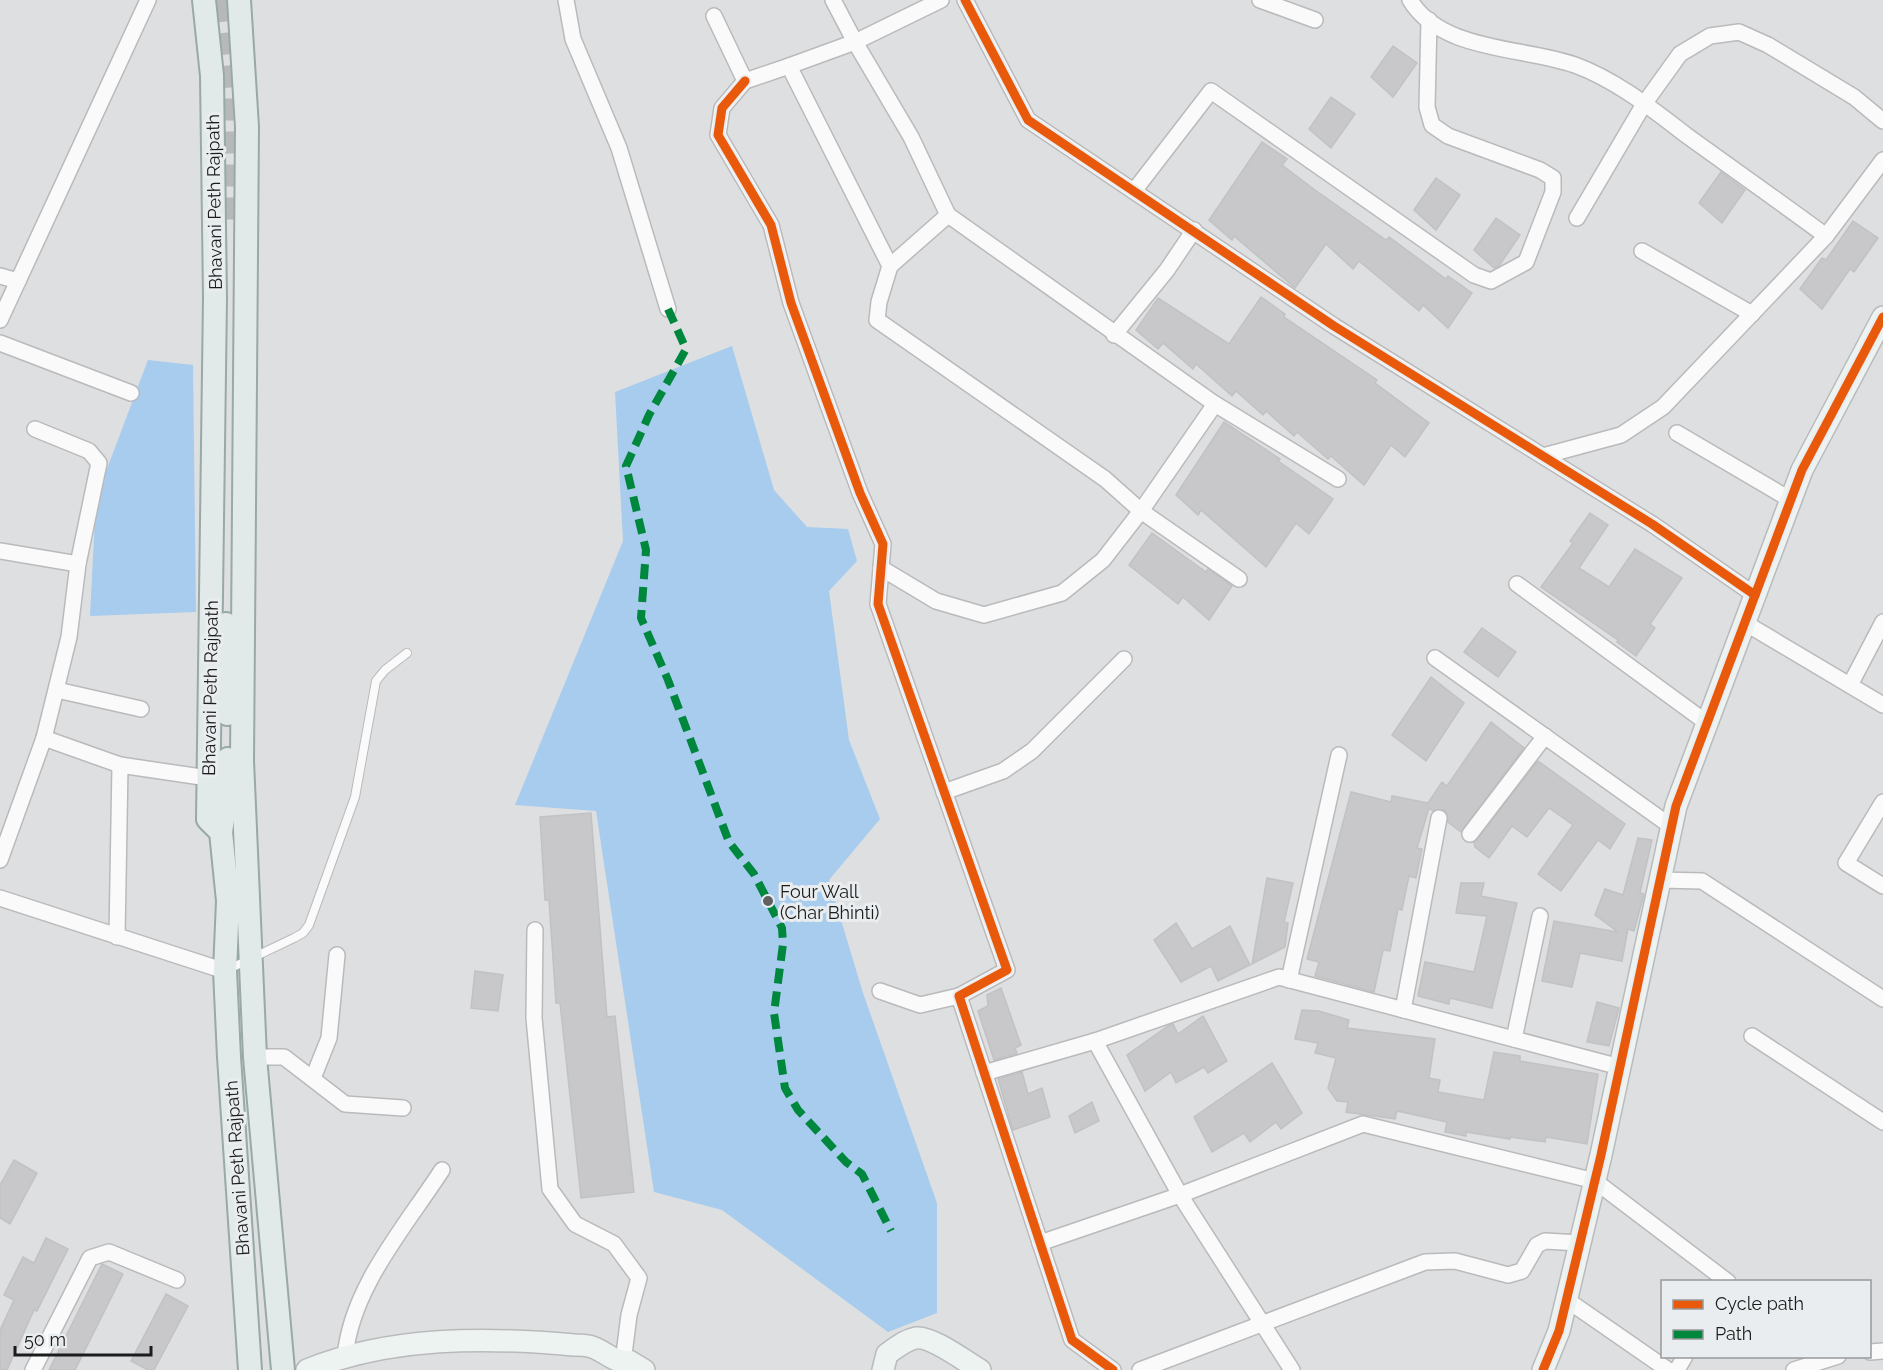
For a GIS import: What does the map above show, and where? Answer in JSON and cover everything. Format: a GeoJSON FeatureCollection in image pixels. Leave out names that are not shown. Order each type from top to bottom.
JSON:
{"type":"FeatureCollection","features":[{"type":"Feature","properties":{"kind":"main road","name":"Bhavani Peth Rajpath"},"geometry":{"type":"LineString","coordinates":[[204,0],[212,76],[215,297],[208,819],[220,832],[228,901],[225,971],[250,1370]]}},
{"type":"Feature","properties":{"kind":"main road"},"geometry":{"type":"LineString","coordinates":[[239,0],[246,127],[242,761],[253,958],[255,1057],[283,1370]]}},
{"type":"Feature","properties":{"kind":"main road"},"geometry":{"type":"LineString","coordinates":[[220,832],[229,781],[225,489],[229,220]]}},
{"type":"Feature","properties":{"kind":"street"},"geometry":{"type":"LineString","coordinates":[[0,320],[148,0]]}},
{"type":"Feature","properties":{"kind":"street"},"geometry":{"type":"LineString","coordinates":[[566,0],[573,39],[619,148],[668,309]]}},
{"type":"Feature","properties":{"kind":"street"},"geometry":{"type":"LineString","coordinates":[[833,0],[911,137],[948,215],[1114,335],[1215,404],[1338,479]]}},
{"type":"Feature","properties":{"kind":"street"},"geometry":{"type":"LineString","coordinates":[[880,991],[920,1005],[959,996],[1007,970],[878,604],[882,544],[860,493],[791,303],[771,225],[718,135],[722,108],[745,81],[855,42],[940,0]]}},
{"type":"Feature","properties":{"kind":"street"},"geometry":{"type":"LineString","coordinates":[[965,0],[1028,120],[1334,326],[1652,524],[1755,595]]}},
{"type":"Feature","properties":{"kind":"street"},"geometry":{"type":"LineString","coordinates":[[1260,0],[1315,20]]}},
{"type":"Feature","properties":{"kind":"street"},"geometry":{"type":"LineString","coordinates":[[1410,0],[1415,8],[1429,20],[1486,47],[1572,64],[1596,74],[1644,104],[1826,236]]}},
{"type":"Feature","properties":{"kind":"street"},"geometry":{"type":"LineString","coordinates":[[714,16],[745,81]]}},
{"type":"Feature","properties":{"kind":"street"},"geometry":{"type":"LineString","coordinates":[[1134,191],[1211,91],[1474,276],[1491,281],[1526,262],[1553,192],[1553,178],[1540,170],[1448,136],[1432,125],[1427,107],[1429,20]]}},
{"type":"Feature","properties":{"kind":"street"},"geometry":{"type":"LineString","coordinates":[[1577,218],[1644,104],[1680,54],[1710,36],[1739,32],[1768,45],[1854,97],[1883,121]]}},
{"type":"Feature","properties":{"kind":"street"},"geometry":{"type":"LineString","coordinates":[[789,66],[890,266]]}},
{"type":"Feature","properties":{"kind":"street"},"geometry":{"type":"LineString","coordinates":[[1543,456],[1621,435],[1663,407],[1826,236],[1883,160]]}},
{"type":"Feature","properties":{"kind":"street"},"geometry":{"type":"LineString","coordinates":[[948,215],[890,266],[879,302],[878,320],[1105,480],[1142,511],[1239,579]]}},
{"type":"Feature","properties":{"kind":"street"},"geometry":{"type":"LineString","coordinates":[[1114,335],[1167,270],[1194,230]]}},
{"type":"Feature","properties":{"kind":"street"},"geometry":{"type":"LineString","coordinates":[[1642,251],[1752,315]]}},
{"type":"Feature","properties":{"kind":"street"},"geometry":{"type":"LineString","coordinates":[[0,276],[18,281]]}},
{"type":"Feature","properties":{"kind":"street"},"geometry":{"type":"LineString","coordinates":[[1543,1370],[1559,1331],[1567,1300],[1676,806],[1802,470],[1883,317]]}},
{"type":"Feature","properties":{"kind":"street"},"geometry":{"type":"LineString","coordinates":[[0,343],[131,393]]}},
{"type":"Feature","properties":{"kind":"street"},"geometry":{"type":"LineString","coordinates":[[881,568],[936,601],[984,615],[1062,593],[1103,560],[1142,511],[1215,404]]}},
{"type":"Feature","properties":{"kind":"street"},"geometry":{"type":"LineString","coordinates":[[0,860],[44,738],[57,690],[69,637],[78,564],[99,463],[89,451],[35,429]]}},
{"type":"Feature","properties":{"kind":"street"},"geometry":{"type":"LineString","coordinates":[[1677,433],[1791,500]]}},
{"type":"Feature","properties":{"kind":"street"},"geometry":{"type":"LineString","coordinates":[[0,551],[78,564]]}},
{"type":"Feature","properties":{"kind":"street"},"geometry":{"type":"LineString","coordinates":[[1517,584],[1707,723]]}},
{"type":"Feature","properties":{"kind":"street"},"geometry":{"type":"LineString","coordinates":[[1850,685],[1883,622]]}},
{"type":"Feature","properties":{"kind":"street"},"geometry":{"type":"LineString","coordinates":[[1745,623],[1883,705]]}},
{"type":"Feature","properties":{"kind":"street"},"geometry":{"type":"LineString","coordinates":[[1435,658],[1672,827]]}},
{"type":"Feature","properties":{"kind":"street"},"geometry":{"type":"LineString","coordinates":[[945,792],[1003,771],[1032,751],[1124,659]]}},
{"type":"Feature","properties":{"kind":"street"},"geometry":{"type":"LineString","coordinates":[[57,690],[141,709]]}},
{"type":"Feature","properties":{"kind":"street"},"geometry":{"type":"LineString","coordinates":[[1470,834],[1545,736]]}},
{"type":"Feature","properties":{"kind":"street"},"geometry":{"type":"LineString","coordinates":[[44,738],[120,765],[208,778]]}},
{"type":"Feature","properties":{"kind":"street"},"geometry":{"type":"LineString","coordinates":[[1289,980],[1339,755]]}},
{"type":"Feature","properties":{"kind":"street"},"geometry":{"type":"LineString","coordinates":[[117,937],[120,765]]}},
{"type":"Feature","properties":{"kind":"street"},"geometry":{"type":"LineString","coordinates":[[1883,802],[1846,863],[1883,886]]}},
{"type":"Feature","properties":{"kind":"street"},"geometry":{"type":"LineString","coordinates":[[1403,1010],[1439,818]]}},
{"type":"Feature","properties":{"kind":"street"},"geometry":{"type":"LineString","coordinates":[[1660,880],[1702,881],[1883,999]]}},
{"type":"Feature","properties":{"kind":"street"},"geometry":{"type":"LineString","coordinates":[[0,897],[225,971]]}},
{"type":"Feature","properties":{"kind":"street"},"geometry":{"type":"LineString","coordinates":[[1514,1039],[1540,916]]}},
{"type":"Feature","properties":{"kind":"street"},"geometry":{"type":"LineString","coordinates":[[535,930],[534,1018],[550,1189],[575,1224],[614,1244],[639,1278],[622,1366]]}},
{"type":"Feature","properties":{"kind":"street"},"geometry":{"type":"LineString","coordinates":[[313,1078],[329,1038],[337,955]]}},
{"type":"Feature","properties":{"kind":"street"},"geometry":{"type":"LineString","coordinates":[[984,1073],[1095,1041],[1279,977],[1620,1067]]}},
{"type":"Feature","properties":{"kind":"street"},"geometry":{"type":"LineString","coordinates":[[959,996],[1072,1341],[1113,1370]]}},
{"type":"Feature","properties":{"kind":"street"},"geometry":{"type":"LineString","coordinates":[[1752,1036],[1883,1122]]}},
{"type":"Feature","properties":{"kind":"street"},"geometry":{"type":"LineString","coordinates":[[1095,1041],[1180,1195],[1292,1370]]}},
{"type":"Feature","properties":{"kind":"street"},"geometry":{"type":"LineString","coordinates":[[255,1057],[285,1057],[313,1078],[322,1089],[345,1104],[403,1108]]}},
{"type":"Feature","properties":{"kind":"street"},"geometry":{"type":"LineString","coordinates":[[1040,1243],[1180,1195],[1364,1124],[1595,1181],[1727,1280]]}},
{"type":"Feature","properties":{"kind":"street"},"geometry":{"type":"LineString","coordinates":[[345,1357],[347,1331],[377,1267],[442,1170]]}},
{"type":"Feature","properties":{"kind":"street"},"geometry":{"type":"LineString","coordinates":[[1140,1370],[1261,1322],[1425,1262],[1455,1261],[1508,1275],[1522,1271],[1537,1245],[1545,1241],[1580,1244]]}},
{"type":"Feature","properties":{"kind":"street"},"geometry":{"type":"LineString","coordinates":[[33,1370],[90,1258],[109,1252],[177,1280]]}},
{"type":"Feature","properties":{"kind":"street"},"geometry":{"type":"LineString","coordinates":[[1567,1300],[1668,1370]]}},
{"type":"Feature","properties":{"kind":"street"},"geometry":{"type":"LineString","coordinates":[[883,1370],[887,1354],[903,1343],[919,1338],[939,1345],[980,1370]]}},
{"type":"Feature","properties":{"kind":"street"},"geometry":{"type":"LineString","coordinates":[[308,1370],[345,1357],[428,1343],[506,1340],[591,1346],[622,1366]]}},
{"type":"Feature","properties":{"kind":"street"},"geometry":{"type":"LineString","coordinates":[[1794,1370],[1828,1358]]}},
{"type":"Feature","properties":{"kind":"street"},"geometry":{"type":"LineString","coordinates":[[622,1366],[629,1361],[644,1370]]}},
{"type":"Feature","properties":{"kind":"lane"},"geometry":{"type":"LineString","coordinates":[[225,971],[294,939],[309,925],[355,798],[376,681],[385,670],[407,653]]}},
{"type":"Feature","properties":{"kind":"shaded area"},"geometry":{"type":"Polygon","coordinates":[[[732,346],[774,490],[807,527],[848,529],[857,561],[829,591],[849,740],[880,819],[829,880],[863,993],[937,1203],[937,1313],[888,1332],[722,1210],[654,1192],[596,811],[515,805],[623,541],[615,392],[732,346]]]}},
{"type":"Feature","properties":{"kind":"shaded area"},"geometry":{"type":"Polygon","coordinates":[[[148,360],[193,365],[196,612],[90,616],[96,498],[148,360]]]}},
{"type":"Feature","properties":{"kind":"building"},"geometry":{"type":"Polygon","coordinates":[[[1393,46],[1417,63],[1393,97],[1371,77],[1393,46]]]}},
{"type":"Feature","properties":{"kind":"building"},"geometry":{"type":"Polygon","coordinates":[[[1331,97],[1355,114],[1331,148],[1309,129],[1331,97]]]}},
{"type":"Feature","properties":{"kind":"building"},"geometry":{"type":"Polygon","coordinates":[[[1262,142],[1287,159],[1282,165],[1315,190],[1386,240],[1389,237],[1446,279],[1448,276],[1472,293],[1448,328],[1423,305],[1419,311],[1359,261],[1353,269],[1326,244],[1295,288],[1234,236],[1232,240],[1209,220],[1262,142]]]}},
{"type":"Feature","properties":{"kind":"building"},"geometry":{"type":"Polygon","coordinates":[[[1721,172],[1745,190],[1722,223],[1699,203],[1721,172]]]}},
{"type":"Feature","properties":{"kind":"building"},"geometry":{"type":"Polygon","coordinates":[[[1436,178],[1460,195],[1436,230],[1414,210],[1436,178]]]}},
{"type":"Feature","properties":{"kind":"building"},"geometry":{"type":"Polygon","coordinates":[[[1496,218],[1520,235],[1499,266],[1494,268],[1474,250],[1496,218]]]}},
{"type":"Feature","properties":{"kind":"building"},"geometry":{"type":"Polygon","coordinates":[[[1853,221],[1878,238],[1854,272],[1850,269],[1822,309],[1800,289],[1822,258],[1826,260],[1853,221]]]}},
{"type":"Feature","properties":{"kind":"building"},"geometry":{"type":"Polygon","coordinates":[[[1261,297],[1285,314],[1284,317],[1377,380],[1375,383],[1429,423],[1405,457],[1391,445],[1364,485],[1331,456],[1328,459],[1297,432],[1294,436],[1266,411],[1263,415],[1236,391],[1232,396],[1196,364],[1193,369],[1163,343],[1158,349],[1136,330],[1158,298],[1229,344],[1261,297]]]}},
{"type":"Feature","properties":{"kind":"building"},"geometry":{"type":"Polygon","coordinates":[[[1224,422],[1280,459],[1278,461],[1333,499],[1309,534],[1296,523],[1266,567],[1201,510],[1198,515],[1176,495],[1224,422]]]}},
{"type":"Feature","properties":{"kind":"building"},"geometry":{"type":"Polygon","coordinates":[[[1590,513],[1608,525],[1579,568],[1609,587],[1635,549],[1682,578],[1650,624],[1655,628],[1636,656],[1617,642],[1618,640],[1541,587],[1573,543],[1570,541],[1590,513]]]}},
{"type":"Feature","properties":{"kind":"building"},"geometry":{"type":"Polygon","coordinates":[[[1152,533],[1206,572],[1208,569],[1232,586],[1209,620],[1183,597],[1178,604],[1129,565],[1152,533]]]}},
{"type":"Feature","properties":{"kind":"building"},"geometry":{"type":"Polygon","coordinates":[[[1482,628],[1516,652],[1498,677],[1464,652],[1482,628]]]}},
{"type":"Feature","properties":{"kind":"building"},"geometry":{"type":"Polygon","coordinates":[[[1431,677],[1464,703],[1426,761],[1392,735],[1431,677]]]}},
{"type":"Feature","properties":{"kind":"building"},"geometry":{"type":"Polygon","coordinates":[[[1491,722],[1524,748],[1461,832],[1448,822],[1445,810],[1433,811],[1429,808],[1417,848],[1422,849],[1416,878],[1409,876],[1402,910],[1398,909],[1390,951],[1383,950],[1374,992],[1315,976],[1319,962],[1307,959],[1351,792],[1391,802],[1392,796],[1428,803],[1442,782],[1447,786],[1491,722]]]}},
{"type":"Feature","properties":{"kind":"building"},"geometry":{"type":"Polygon","coordinates":[[[1538,761],[1625,824],[1610,849],[1598,840],[1561,891],[1538,874],[1573,825],[1549,808],[1527,837],[1512,826],[1489,858],[1475,847],[1474,843],[1538,761]]]}},
{"type":"Feature","properties":{"kind":"building"},"geometry":{"type":"Polygon","coordinates":[[[591,813],[607,1017],[615,1016],[634,1192],[581,1198],[560,1003],[556,1003],[549,900],[545,900],[540,817],[591,813]]]}},
{"type":"Feature","properties":{"kind":"building"},"geometry":{"type":"Polygon","coordinates":[[[1638,838],[1652,840],[1640,893],[1644,894],[1634,931],[1628,929],[1622,961],[1580,953],[1572,987],[1542,981],[1554,921],[1618,932],[1595,915],[1605,889],[1623,895],[1638,838]]]}},
{"type":"Feature","properties":{"kind":"building"},"geometry":{"type":"Polygon","coordinates":[[[1267,878],[1293,883],[1284,922],[1288,923],[1285,947],[1252,964],[1267,878]]]}},
{"type":"Feature","properties":{"kind":"building"},"geometry":{"type":"Polygon","coordinates":[[[1461,883],[1484,883],[1481,896],[1517,903],[1492,1008],[1450,998],[1449,1004],[1418,996],[1425,962],[1474,972],[1487,916],[1456,913],[1461,883]]]}},
{"type":"Feature","properties":{"kind":"building"},"geometry":{"type":"Polygon","coordinates":[[[1176,923],[1192,949],[1230,926],[1250,965],[1218,981],[1211,966],[1181,982],[1154,940],[1176,923]]]}},
{"type":"Feature","properties":{"kind":"building"},"geometry":{"type":"Polygon","coordinates":[[[475,971],[503,975],[498,1011],[471,1008],[475,971]]]}},
{"type":"Feature","properties":{"kind":"building"},"geometry":{"type":"Polygon","coordinates":[[[1001,988],[1021,1045],[1015,1048],[1017,1053],[994,1060],[978,1011],[988,1006],[987,995],[1001,988]]]}},
{"type":"Feature","properties":{"kind":"building"},"geometry":{"type":"Polygon","coordinates":[[[1597,1002],[1619,1008],[1609,1046],[1587,1042],[1597,1002]]]}},
{"type":"Feature","properties":{"kind":"building"},"geometry":{"type":"Polygon","coordinates":[[[1302,1010],[1319,1011],[1349,1020],[1347,1028],[1435,1039],[1429,1078],[1440,1080],[1438,1092],[1484,1100],[1494,1052],[1520,1056],[1520,1061],[1598,1074],[1587,1144],[1546,1137],[1545,1142],[1466,1132],[1466,1136],[1445,1132],[1447,1122],[1397,1111],[1395,1119],[1346,1112],[1348,1102],[1337,1101],[1328,1088],[1336,1058],[1315,1053],[1318,1043],[1295,1039],[1302,1010]]]}},
{"type":"Feature","properties":{"kind":"building"},"geometry":{"type":"Polygon","coordinates":[[[1203,1016],[1227,1061],[1208,1073],[1204,1067],[1176,1083],[1171,1072],[1145,1091],[1127,1055],[1168,1026],[1173,1024],[1178,1034],[1203,1016]]]}},
{"type":"Feature","properties":{"kind":"building"},"geometry":{"type":"Polygon","coordinates":[[[1272,1063],[1302,1113],[1281,1129],[1276,1122],[1250,1142],[1244,1133],[1212,1152],[1194,1117],[1272,1063]]]}},
{"type":"Feature","properties":{"kind":"building"},"geometry":{"type":"Polygon","coordinates":[[[1022,1072],[1028,1094],[1042,1088],[1050,1117],[1013,1130],[998,1079],[1022,1072]]]}},
{"type":"Feature","properties":{"kind":"building"},"geometry":{"type":"Polygon","coordinates":[[[1092,1102],[1099,1121],[1075,1133],[1069,1116],[1092,1102]]]}},
{"type":"Feature","properties":{"kind":"building"},"geometry":{"type":"Polygon","coordinates":[[[14,1160],[37,1173],[10,1224],[0,1218],[0,1185],[14,1160]]]}},
{"type":"Feature","properties":{"kind":"building"},"geometry":{"type":"Polygon","coordinates":[[[46,1238],[68,1249],[37,1311],[34,1310],[7,1370],[0,1370],[0,1330],[14,1300],[4,1295],[23,1257],[34,1263],[46,1238]]]}},
{"type":"Feature","properties":{"kind":"building"},"geometry":{"type":"Polygon","coordinates":[[[102,1264],[123,1274],[75,1370],[49,1370],[102,1264]]]}},
{"type":"Feature","properties":{"kind":"building"},"geometry":{"type":"Polygon","coordinates":[[[166,1294],[188,1306],[154,1370],[148,1370],[131,1361],[166,1294]]]}},
{"type":"Feature","properties":{"kind":"tunnel"},"geometry":{"type":"LineString","coordinates":[[220,0],[229,89],[229,221]]}},
{"type":"Feature","properties":{"kind":"marked path"},"geometry":{"type":"LineString","coordinates":[[668,309],[686,349],[649,415],[626,466],[646,550],[641,618],[668,680],[729,842],[754,874],[782,928],[783,944],[774,1013],[785,1088],[798,1110],[846,1162],[862,1174],[891,1231]]}},
{"type":"Feature","properties":{"kind":"cycle path"},"geometry":{"type":"LineString","coordinates":[[965,0],[1028,120],[1334,326],[1652,524],[1755,595]]}},
{"type":"Feature","properties":{"kind":"cycle path"},"geometry":{"type":"LineString","coordinates":[[745,81],[722,108],[718,135],[771,225],[791,303],[860,493],[883,544],[878,604],[1007,970],[959,996],[1072,1340],[1113,1370]]}},
{"type":"Feature","properties":{"kind":"cycle path"},"geometry":{"type":"LineString","coordinates":[[1543,1370],[1559,1331],[1601,1155],[1676,806],[1802,470],[1883,317]]}},
{"type":"Feature","properties":{"kind":"place","name":"Four Wall (Char Bhinti)"},"geometry":{"type":"Point","coordinates":[768,901]}}]}
